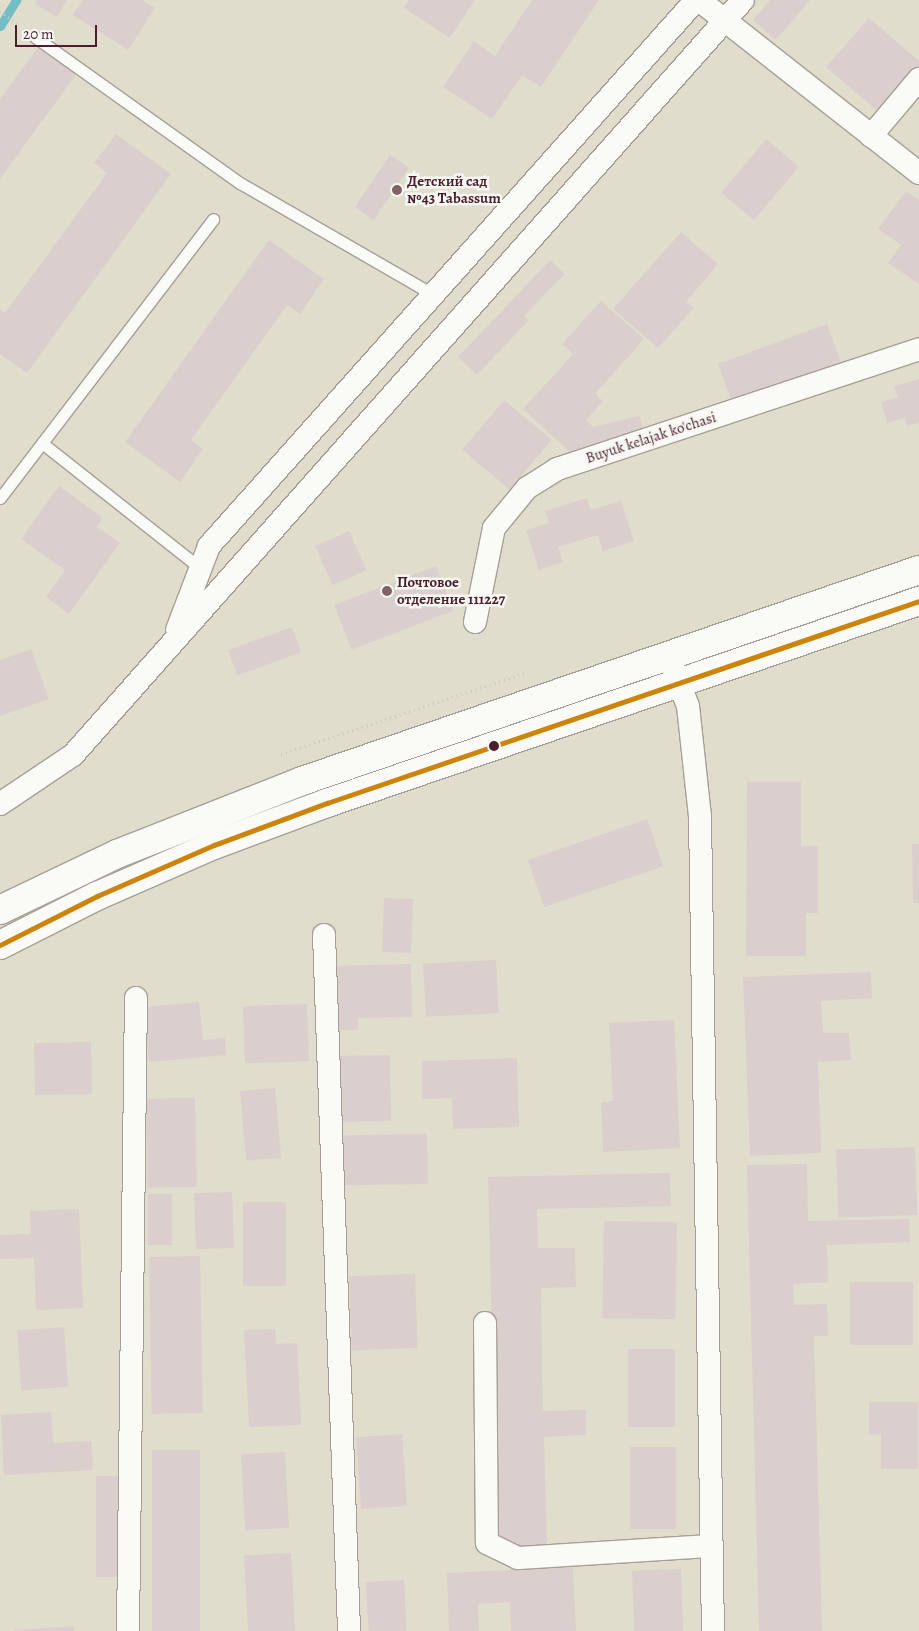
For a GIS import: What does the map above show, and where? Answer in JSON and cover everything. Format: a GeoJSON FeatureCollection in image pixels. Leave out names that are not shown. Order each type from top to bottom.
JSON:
{"type":"FeatureCollection","features":[{"type":"Feature","properties":{"kind":"main road"},"geometry":{"type":"LineString","coordinates":[[0,910],[117,854],[196,821],[302,781],[668,654],[919,570]]}},
{"type":"Feature","properties":{"kind":"main road"},"geometry":{"type":"LineString","coordinates":[[0,945],[97,896],[214,845],[336,800],[919,601]]}},
{"type":"Feature","properties":{"kind":"street"},"geometry":{"type":"LineString","coordinates":[[172,643],[209,546],[698,0],[726,19],[919,173]]}},
{"type":"Feature","properties":{"kind":"street"},"geometry":{"type":"LineString","coordinates":[[0,804],[73,755],[743,0]]}},
{"type":"Feature","properties":{"kind":"street"},"geometry":{"type":"LineString","coordinates":[[871,136],[919,79]]}},
{"type":"Feature","properties":{"kind":"street","name":"Buyuk kelajak ko'chasi"},"geometry":{"type":"LineString","coordinates":[[475,622],[494,528],[527,488],[557,469],[919,349]]}},
{"type":"Feature","properties":{"kind":"street"},"geometry":{"type":"LineString","coordinates":[[668,654],[688,706],[700,816],[713,1631]]}},
{"type":"Feature","properties":{"kind":"street"},"geometry":{"type":"LineString","coordinates":[[324,935],[348,1631]]}},
{"type":"Feature","properties":{"kind":"street"},"geometry":{"type":"LineString","coordinates":[[128,1631],[136,998]]}},
{"type":"Feature","properties":{"kind":"street"},"geometry":{"type":"LineString","coordinates":[[485,1323],[487,1543],[518,1558],[711,1546]]}},
{"type":"Feature","properties":{"kind":"lane"},"geometry":{"type":"LineString","coordinates":[[35,37],[240,183],[434,295]]}},
{"type":"Feature","properties":{"kind":"lane"},"geometry":{"type":"LineString","coordinates":[[0,498],[213,219]]}},
{"type":"Feature","properties":{"kind":"lane"},"geometry":{"type":"LineString","coordinates":[[42,443],[200,568]]}},
{"type":"Feature","properties":{"kind":"path"},"geometry":{"type":"LineString","coordinates":[[0,11],[35,37]]}},
{"type":"Feature","properties":{"kind":"building"},"geometry":{"type":"Polygon","coordinates":[[[37,0],[67,0],[57,17],[35,4],[37,0]]]}},
{"type":"Feature","properties":{"kind":"building"},"geometry":{"type":"Polygon","coordinates":[[[83,0],[142,0],[155,8],[128,50],[73,15],[83,0]]]}},
{"type":"Feature","properties":{"kind":"building"},"geometry":{"type":"Polygon","coordinates":[[[409,0],[475,0],[450,38],[404,8],[409,0]]]}},
{"type":"Feature","properties":{"kind":"building"},"geometry":{"type":"Polygon","coordinates":[[[532,0],[599,0],[541,87],[522,75],[492,119],[443,87],[474,41],[495,56],[532,0]]]}},
{"type":"Feature","properties":{"kind":"building"},"geometry":{"type":"Polygon","coordinates":[[[770,0],[810,0],[776,40],[753,20],[770,0]]]}},
{"type":"Feature","properties":{"kind":"building"},"geometry":{"type":"Polygon","coordinates":[[[869,18],[919,61],[919,67],[880,113],[826,67],[869,18]]]}},
{"type":"Feature","properties":{"kind":"building"},"geometry":{"type":"Polygon","coordinates":[[[39,46],[77,73],[0,179],[0,99],[39,46]]]}},
{"type":"Feature","properties":{"kind":"building"},"geometry":{"type":"Polygon","coordinates":[[[116,134],[171,174],[27,373],[0,354],[0,309],[5,313],[107,173],[94,163],[116,134]]]}},
{"type":"Feature","properties":{"kind":"building"},"geometry":{"type":"Polygon","coordinates":[[[766,139],[799,167],[754,220],[721,193],[766,139]]]}},
{"type":"Feature","properties":{"kind":"building"},"geometry":{"type":"Polygon","coordinates":[[[390,155],[409,168],[374,220],[355,207],[390,155]]]}},
{"type":"Feature","properties":{"kind":"building"},"geometry":{"type":"Polygon","coordinates":[[[906,191],[919,200],[919,284],[888,263],[901,245],[878,229],[906,191]]]}},
{"type":"Feature","properties":{"kind":"building"},"geometry":{"type":"Polygon","coordinates":[[[681,232],[718,264],[686,302],[694,308],[658,348],[613,309],[681,232]]]}},
{"type":"Feature","properties":{"kind":"building"},"geometry":{"type":"Polygon","coordinates":[[[269,240],[324,279],[300,314],[287,305],[191,440],[203,449],[180,482],[125,442],[269,240]]]}},
{"type":"Feature","properties":{"kind":"building"},"geometry":{"type":"Polygon","coordinates":[[[550,260],[565,274],[524,316],[529,320],[477,375],[458,357],[550,260]]]}},
{"type":"Feature","properties":{"kind":"building"},"geometry":{"type":"Polygon","coordinates":[[[601,301],[644,339],[595,394],[603,401],[586,420],[593,427],[639,416],[645,434],[570,452],[523,409],[573,354],[562,344],[601,301]]]}},
{"type":"Feature","properties":{"kind":"building"},"geometry":{"type":"Polygon","coordinates":[[[827,324],[842,366],[733,406],[718,364],[827,324]]]}},
{"type":"Feature","properties":{"kind":"building"},"geometry":{"type":"Polygon","coordinates":[[[919,379],[919,423],[907,426],[905,418],[887,423],[881,402],[898,397],[894,386],[919,379]]]}},
{"type":"Feature","properties":{"kind":"building"},"geometry":{"type":"Polygon","coordinates":[[[504,400],[551,440],[510,490],[462,450],[504,400]]]}},
{"type":"Feature","properties":{"kind":"building"},"geometry":{"type":"Polygon","coordinates":[[[59,486],[103,518],[97,527],[120,543],[69,614],[46,597],[65,570],[21,539],[59,486]]]}},
{"type":"Feature","properties":{"kind":"building"},"geometry":{"type":"Polygon","coordinates":[[[587,498],[591,510],[621,501],[634,541],[603,551],[598,535],[558,547],[563,562],[539,570],[526,530],[549,523],[545,511],[587,498]]]}},
{"type":"Feature","properties":{"kind":"building"},"geometry":{"type":"Polygon","coordinates":[[[349,531],[366,570],[333,585],[315,546],[349,531]]]}},
{"type":"Feature","properties":{"kind":"building"},"geometry":{"type":"Polygon","coordinates":[[[436,566],[453,611],[351,650],[334,605],[436,566]]]}},
{"type":"Feature","properties":{"kind":"building"},"geometry":{"type":"Polygon","coordinates":[[[292,627],[301,652],[237,676],[228,650],[292,627]]]}},
{"type":"Feature","properties":{"kind":"building"},"geometry":{"type":"Polygon","coordinates":[[[31,649],[49,699],[0,716],[0,660],[31,649]]]}},
{"type":"Feature","properties":{"kind":"building"},"geometry":{"type":"Polygon","coordinates":[[[747,782],[801,782],[801,846],[818,846],[818,913],[806,913],[806,956],[746,956],[747,782]]]}},
{"type":"Feature","properties":{"kind":"building"},"geometry":{"type":"Polygon","coordinates":[[[647,819],[663,866],[544,907],[528,860],[647,819]]]}},
{"type":"Feature","properties":{"kind":"building"},"geometry":{"type":"Polygon","coordinates":[[[912,844],[919,844],[919,903],[913,903],[912,844]]]}},
{"type":"Feature","properties":{"kind":"building"},"geometry":{"type":"Polygon","coordinates":[[[384,898],[413,899],[411,953],[382,952],[384,898]]]}},
{"type":"Feature","properties":{"kind":"building"},"geometry":{"type":"Polygon","coordinates":[[[496,960],[499,1013],[426,1017],[423,964],[496,960]]]}},
{"type":"Feature","properties":{"kind":"building"},"geometry":{"type":"Polygon","coordinates":[[[411,964],[412,1017],[358,1018],[358,1030],[333,1030],[331,966],[411,964]]]}},
{"type":"Feature","properties":{"kind":"building"},"geometry":{"type":"Polygon","coordinates":[[[871,972],[872,998],[821,1001],[823,1033],[849,1033],[851,1060],[818,1062],[821,1153],[750,1156],[743,977],[871,972]]]}},
{"type":"Feature","properties":{"kind":"building"},"geometry":{"type":"Polygon","coordinates":[[[199,1002],[203,1040],[225,1038],[226,1055],[149,1062],[144,1007],[199,1002]]]}},
{"type":"Feature","properties":{"kind":"building"},"geometry":{"type":"Polygon","coordinates":[[[307,1004],[309,1061],[245,1063],[243,1006],[307,1004]]]}},
{"type":"Feature","properties":{"kind":"building"},"geometry":{"type":"Polygon","coordinates":[[[674,1020],[680,1148],[603,1152],[601,1102],[613,1101],[609,1023],[674,1020]]]}},
{"type":"Feature","properties":{"kind":"building"},"geometry":{"type":"Polygon","coordinates":[[[91,1042],[92,1094],[35,1095],[34,1043],[91,1042]]]}},
{"type":"Feature","properties":{"kind":"building"},"geometry":{"type":"Polygon","coordinates":[[[390,1055],[391,1121],[333,1122],[332,1056],[390,1055]]]}},
{"type":"Feature","properties":{"kind":"building"},"geometry":{"type":"Polygon","coordinates":[[[517,1058],[519,1127],[453,1129],[452,1098],[422,1099],[422,1061],[517,1058]]]}},
{"type":"Feature","properties":{"kind":"building"},"geometry":{"type":"Polygon","coordinates":[[[275,1088],[281,1158],[246,1161],[240,1091],[275,1088]]]}},
{"type":"Feature","properties":{"kind":"building"},"geometry":{"type":"Polygon","coordinates":[[[195,1098],[197,1187],[148,1188],[146,1099],[195,1098]]]}},
{"type":"Feature","properties":{"kind":"building"},"geometry":{"type":"Polygon","coordinates":[[[427,1134],[428,1184],[336,1186],[335,1136],[427,1134]]]}},
{"type":"Feature","properties":{"kind":"building"},"geometry":{"type":"Polygon","coordinates":[[[915,1147],[917,1215],[838,1218],[836,1150],[915,1147]]]}},
{"type":"Feature","properties":{"kind":"building"},"geometry":{"type":"Polygon","coordinates":[[[807,1164],[808,1221],[909,1219],[910,1242],[827,1245],[828,1282],[793,1284],[794,1305],[827,1304],[828,1336],[814,1336],[822,1631],[759,1631],[747,1165],[807,1164]]]}},
{"type":"Feature","properties":{"kind":"building"},"geometry":{"type":"Polygon","coordinates":[[[670,1173],[671,1206],[537,1209],[538,1248],[575,1248],[576,1287],[541,1288],[543,1411],[586,1410],[586,1435],[544,1437],[547,1547],[497,1548],[488,1177],[670,1173]]]}},
{"type":"Feature","properties":{"kind":"building"},"geometry":{"type":"Polygon","coordinates":[[[232,1192],[234,1248],[196,1249],[194,1193],[232,1192]]]}},
{"type":"Feature","properties":{"kind":"building"},"geometry":{"type":"Polygon","coordinates":[[[148,1194],[172,1194],[172,1245],[148,1245],[148,1194]]]}},
{"type":"Feature","properties":{"kind":"building"},"geometry":{"type":"Polygon","coordinates":[[[243,1202],[286,1202],[286,1286],[243,1286],[243,1202]]]}},
{"type":"Feature","properties":{"kind":"building"},"geometry":{"type":"Polygon","coordinates":[[[79,1209],[83,1308],[36,1310],[34,1258],[0,1259],[0,1235],[31,1234],[30,1211],[79,1209]]]}},
{"type":"Feature","properties":{"kind":"building"},"geometry":{"type":"Polygon","coordinates":[[[604,1221],[677,1222],[675,1319],[602,1318],[604,1221]]]}},
{"type":"Feature","properties":{"kind":"building"},"geometry":{"type":"Polygon","coordinates":[[[200,1256],[203,1413],[152,1414],[149,1257],[200,1256]]]}},
{"type":"Feature","properties":{"kind":"building"},"geometry":{"type":"Polygon","coordinates":[[[415,1274],[418,1348],[352,1350],[349,1276],[415,1274]]]}},
{"type":"Feature","properties":{"kind":"building"},"geometry":{"type":"Polygon","coordinates":[[[850,1282],[913,1282],[913,1345],[850,1345],[850,1282]]]}},
{"type":"Feature","properties":{"kind":"building"},"geometry":{"type":"Polygon","coordinates":[[[64,1327],[68,1387],[21,1390],[17,1330],[64,1327]]]}},
{"type":"Feature","properties":{"kind":"building"},"geometry":{"type":"Polygon","coordinates":[[[275,1329],[276,1344],[297,1343],[301,1425],[249,1427],[244,1330],[275,1329]]]}},
{"type":"Feature","properties":{"kind":"building"},"geometry":{"type":"Polygon","coordinates":[[[628,1349],[675,1349],[675,1427],[628,1427],[628,1349]]]}},
{"type":"Feature","properties":{"kind":"building"},"geometry":{"type":"Polygon","coordinates":[[[869,1402],[918,1402],[918,1469],[881,1469],[881,1434],[869,1435],[869,1402]]]}},
{"type":"Feature","properties":{"kind":"building"},"geometry":{"type":"Polygon","coordinates":[[[51,1412],[53,1443],[91,1441],[93,1470],[4,1475],[1,1415],[51,1412]]]}},
{"type":"Feature","properties":{"kind":"building"},"geometry":{"type":"Polygon","coordinates":[[[402,1434],[407,1506],[361,1509],[356,1437],[402,1434]]]}},
{"type":"Feature","properties":{"kind":"building"},"geometry":{"type":"Polygon","coordinates":[[[630,1447],[676,1447],[676,1529],[630,1529],[630,1447]]]}},
{"type":"Feature","properties":{"kind":"building"},"geometry":{"type":"Polygon","coordinates":[[[152,1450],[200,1450],[200,1631],[152,1631],[152,1450]]]}},
{"type":"Feature","properties":{"kind":"building"},"geometry":{"type":"Polygon","coordinates":[[[285,1452],[289,1528],[245,1530],[241,1454],[285,1452]]]}},
{"type":"Feature","properties":{"kind":"building"},"geometry":{"type":"Polygon","coordinates":[[[96,1476],[124,1476],[124,1577],[96,1577],[96,1476]]]}},
{"type":"Feature","properties":{"kind":"building"},"geometry":{"type":"Polygon","coordinates":[[[291,1553],[295,1631],[248,1631],[244,1555],[291,1553]]]}},
{"type":"Feature","properties":{"kind":"building"},"geometry":{"type":"Polygon","coordinates":[[[573,1567],[576,1631],[511,1631],[510,1602],[478,1604],[479,1631],[449,1631],[447,1573],[573,1567]]]}},
{"type":"Feature","properties":{"kind":"building"},"geometry":{"type":"Polygon","coordinates":[[[681,1569],[683,1631],[634,1631],[632,1571],[681,1569]]]}},
{"type":"Feature","properties":{"kind":"building"},"geometry":{"type":"Polygon","coordinates":[[[404,1580],[407,1631],[369,1631],[366,1582],[404,1580]]]}},
{"type":"Feature","properties":{"kind":"building"},"geometry":{"type":"Polygon","coordinates":[[[74,1626],[74,1631],[15,1631],[15,1630],[74,1626]]]}},
{"type":"Feature","properties":{"kind":"waterway"},"geometry":{"type":"LineString","coordinates":[[0,26],[16,0]]}},
{"type":"Feature","properties":{"kind":"transit line"},"geometry":{"type":"LineString","coordinates":[[0,945],[97,896],[214,845],[327,803],[919,601]]}},
{"type":"Feature","properties":{"kind":"place","name":"Детский сад №43 Tabassum"},"geometry":{"type":"Point","coordinates":[397,190]}},
{"type":"Feature","properties":{"kind":"place","name":"Почтовое отделение 111227"},"geometry":{"type":"Point","coordinates":[387,591]}}]}
